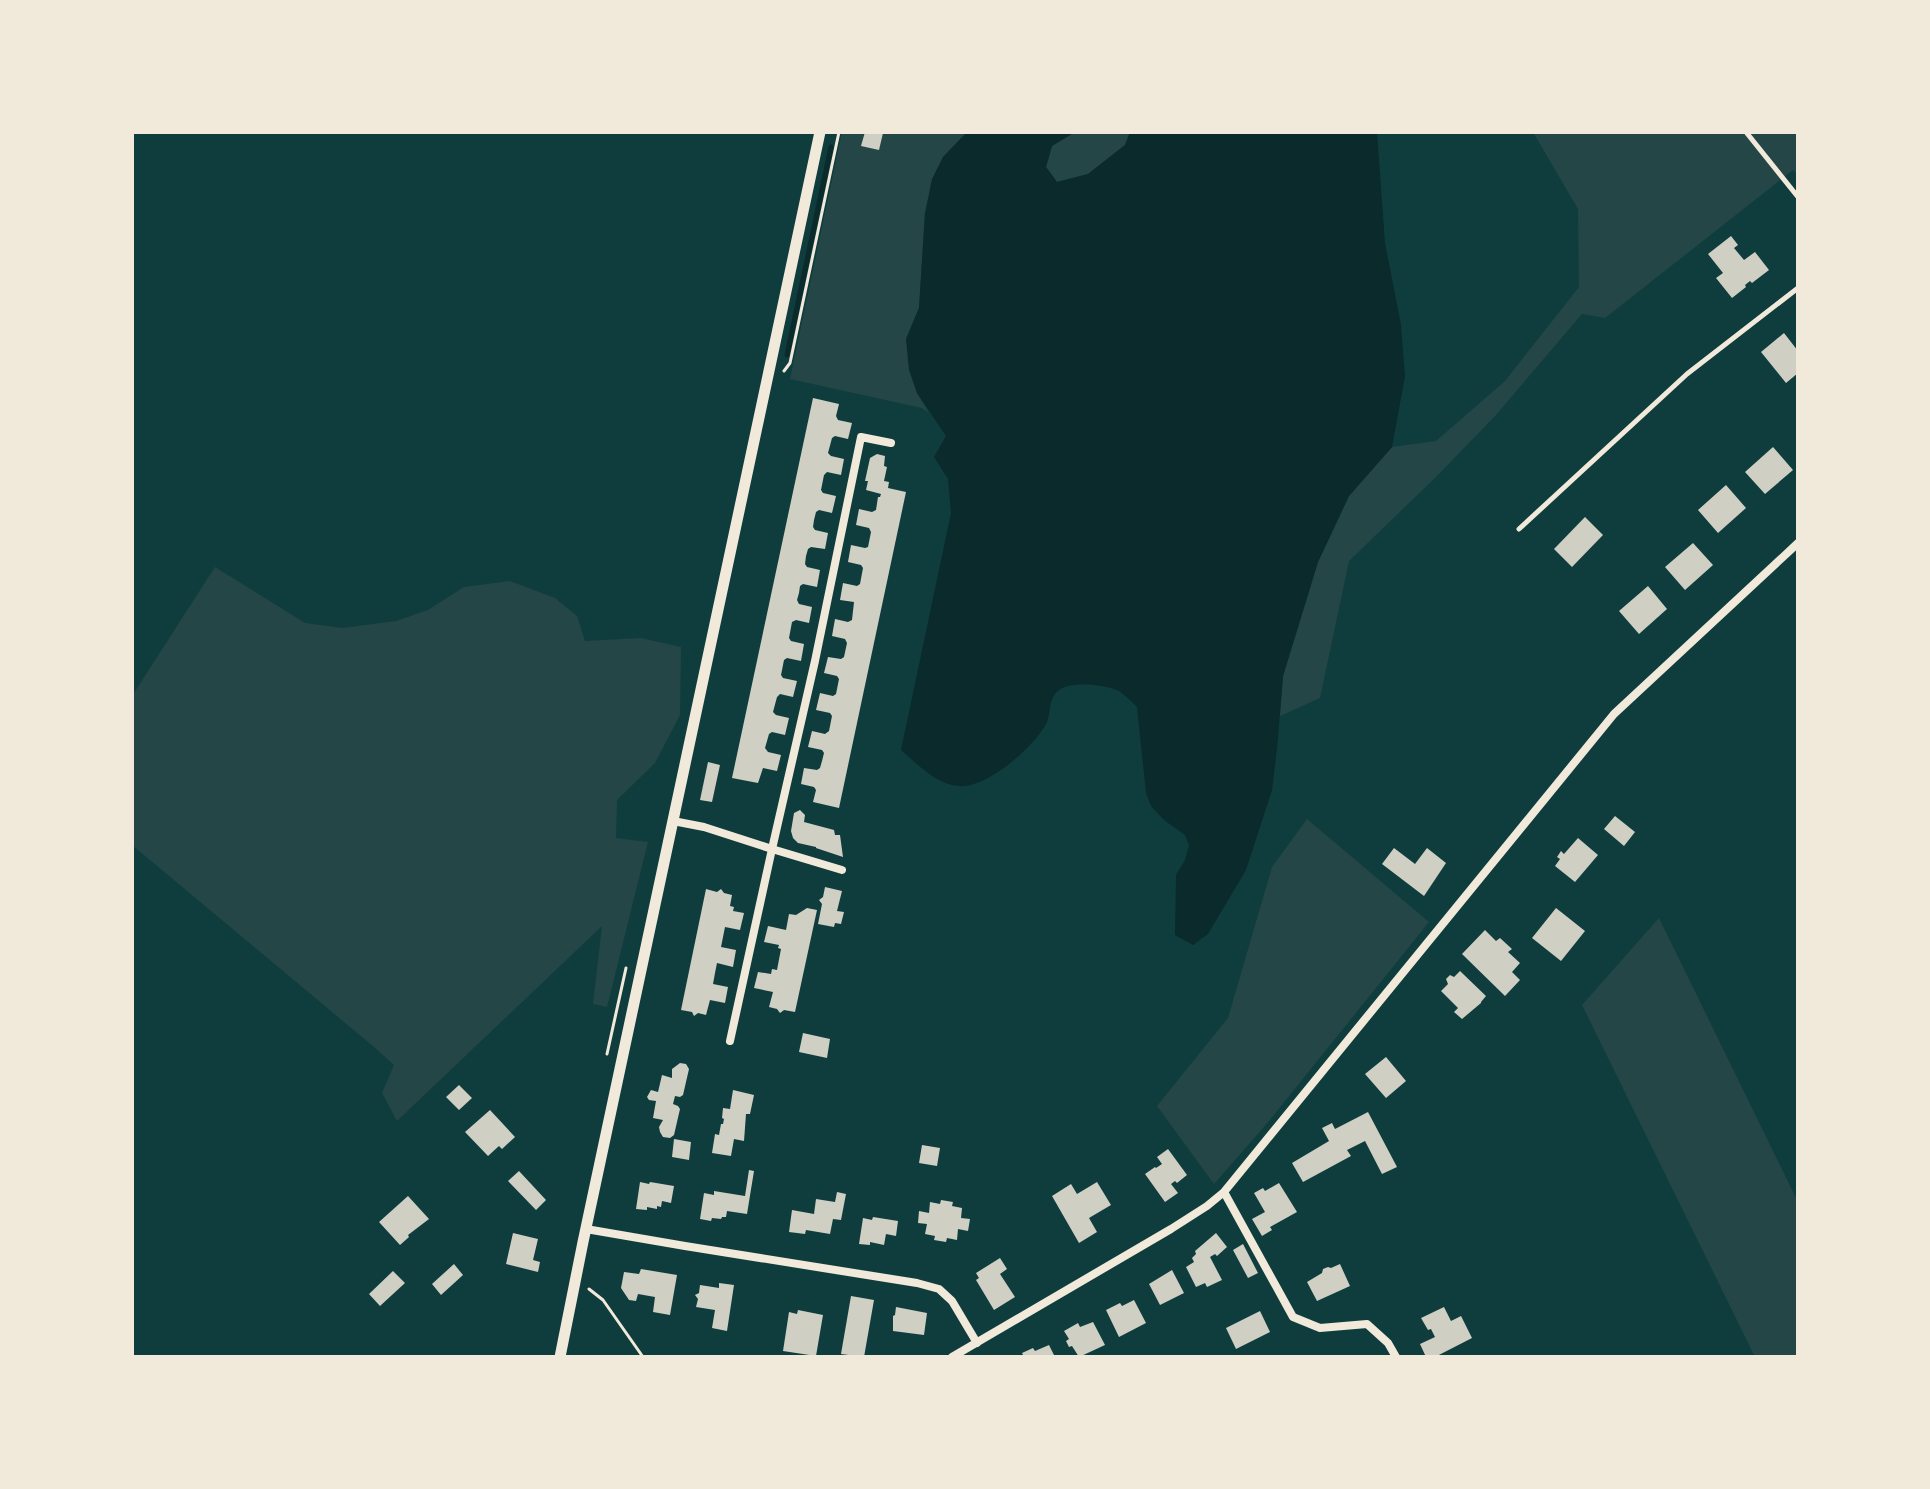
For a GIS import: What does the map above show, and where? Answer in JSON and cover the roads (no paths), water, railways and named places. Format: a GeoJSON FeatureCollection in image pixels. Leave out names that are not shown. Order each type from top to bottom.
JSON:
{"type":"FeatureCollection","features":[{"type":"Feature","properties":{"kind":"street"},"geometry":{"type":"LineString","coordinates":[[560,1357],[820,132]]}},
{"type":"Feature","properties":{"kind":"street"},"geometry":{"type":"LineString","coordinates":[[730,1041],[815,661],[861,437],[891,443]]}},
{"type":"Feature","properties":{"kind":"street"},"geometry":{"type":"LineString","coordinates":[[952,1357],[1171,1229],[1224,1192],[1614,714],[1798,543]]}},
{"type":"Feature","properties":{"kind":"street"},"geometry":{"type":"LineString","coordinates":[[673,821],[704,827],[842,870]]}},
{"type":"Feature","properties":{"kind":"street"},"geometry":{"type":"LineString","coordinates":[[1224,1192],[1293,1317],[1320,1328],[1367,1324],[1388,1343],[1396,1357]]}},
{"type":"Feature","properties":{"kind":"street"},"geometry":{"type":"LineString","coordinates":[[586,1229],[939,1289],[952,1301],[977,1343]]}},
{"type":"Feature","properties":{"kind":"lane"},"geometry":{"type":"LineString","coordinates":[[1746,132],[1798,197]]}},
{"type":"Feature","properties":{"kind":"lane"},"geometry":{"type":"LineString","coordinates":[[1519,529],[1687,374],[1798,288]]}},
{"type":"Feature","properties":{"kind":"waterway"},"geometry":{"type":"LineString","coordinates":[[787,355],[831,147]]}}]}
